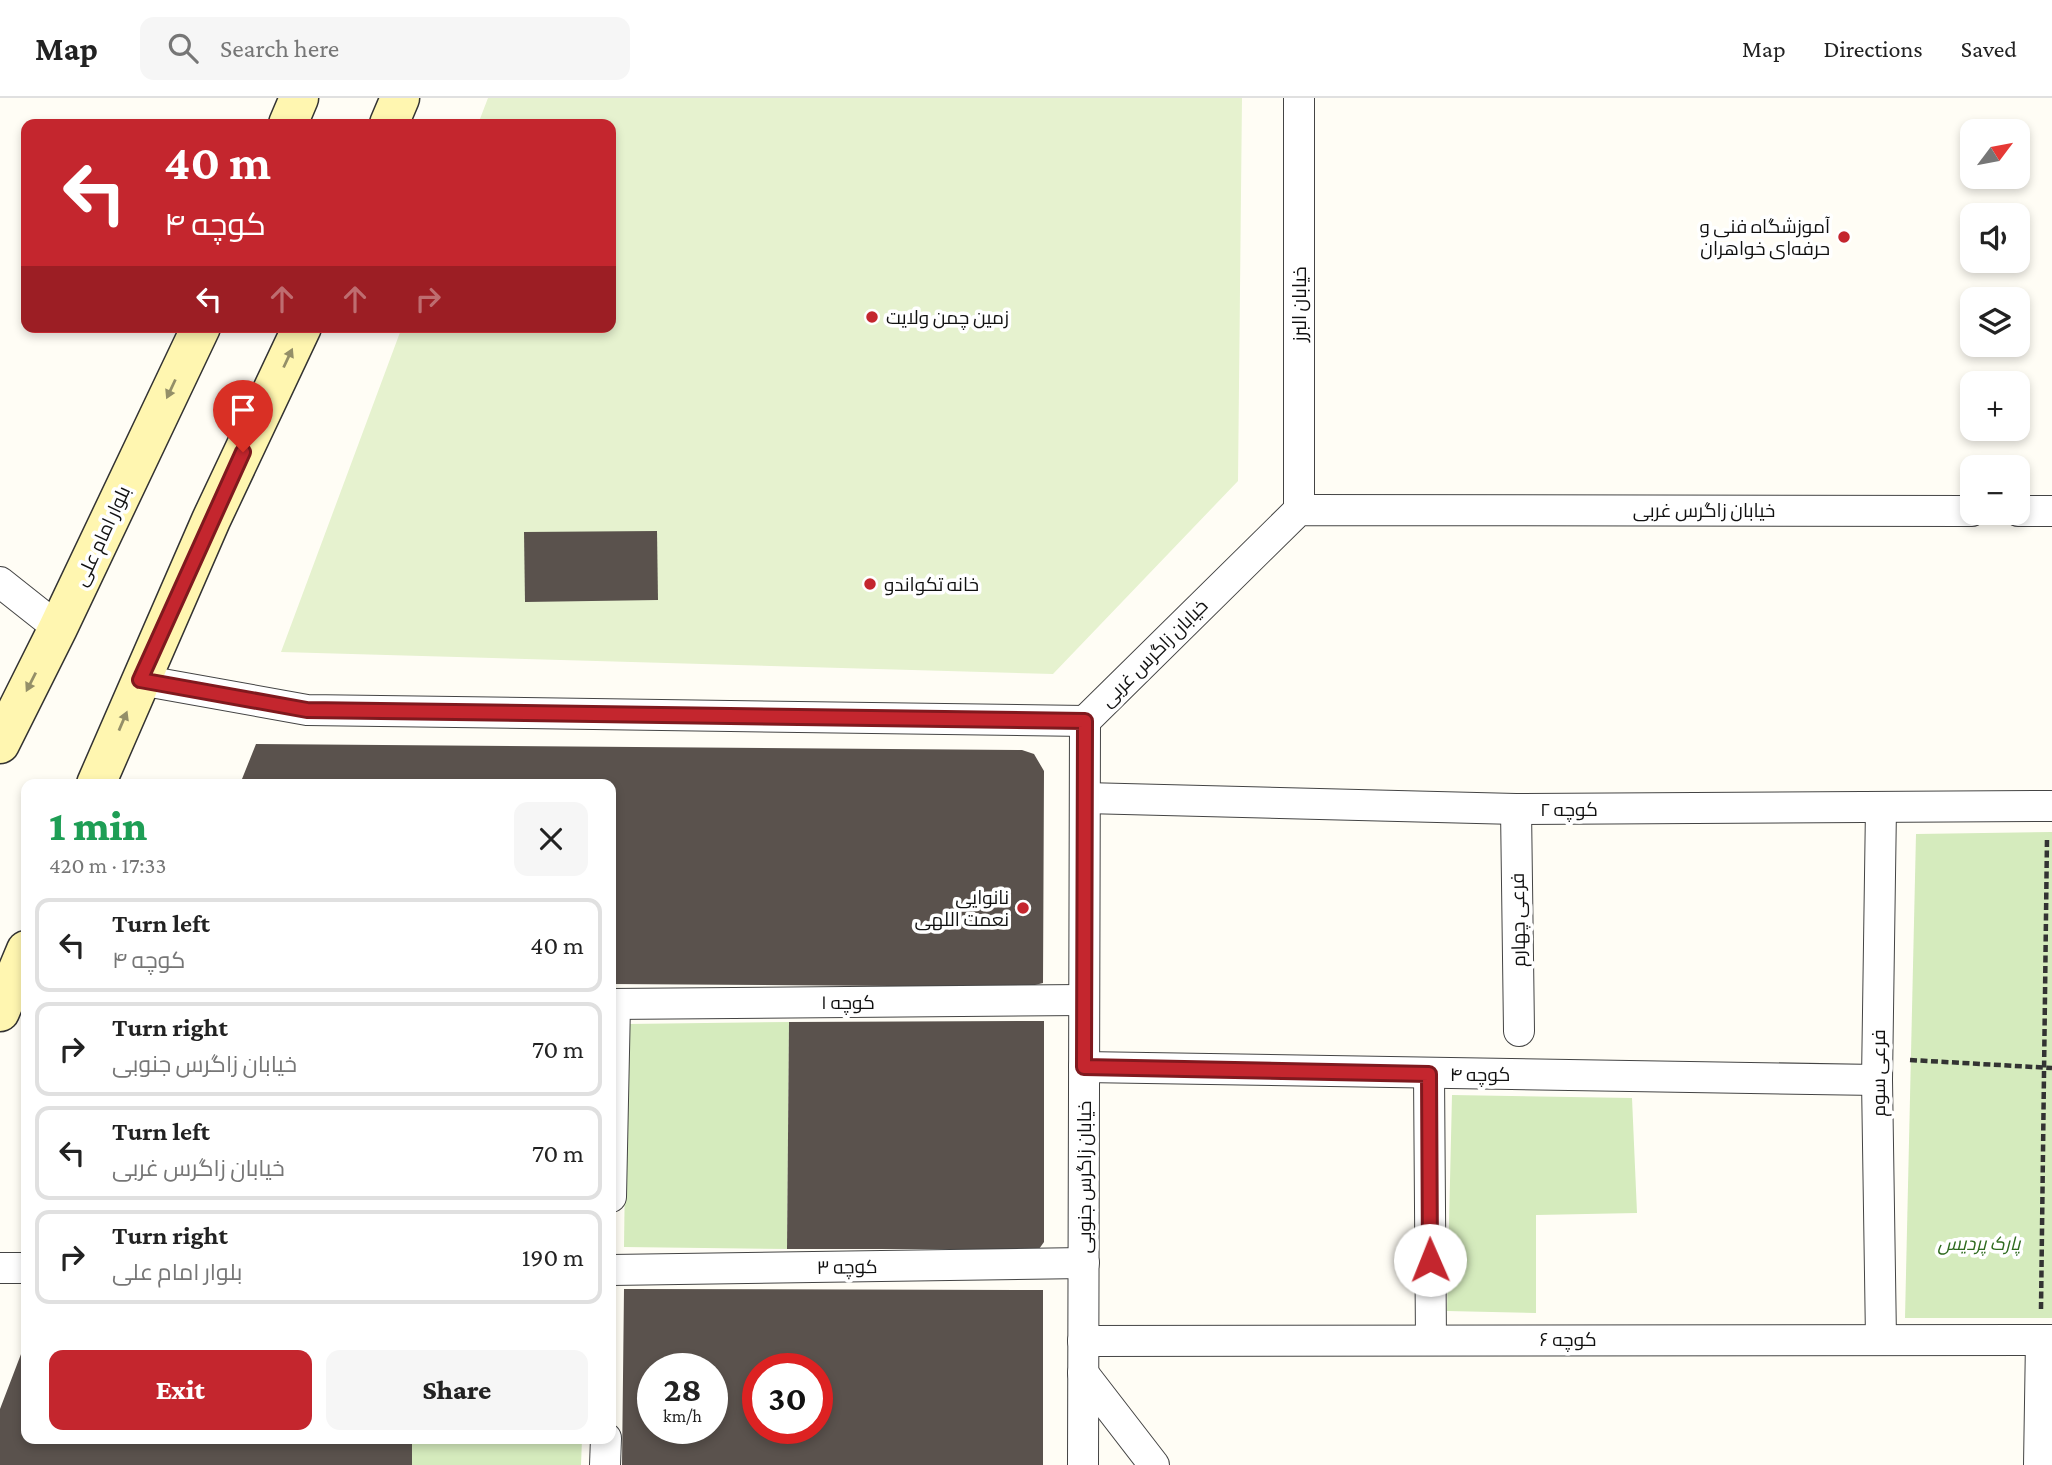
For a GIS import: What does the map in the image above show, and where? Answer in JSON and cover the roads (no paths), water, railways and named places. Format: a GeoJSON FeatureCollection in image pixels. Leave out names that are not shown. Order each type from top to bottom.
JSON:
{"type":"FeatureCollection","features":[{"type":"Feature","properties":{"kind":"street"},"geometry":{"type":"LineString","coordinates":[[290,119],[299,98]]}},
{"type":"Feature","properties":{"kind":"street"},"geometry":{"type":"LineString","coordinates":[[391,119],[400,98]]}},
{"type":"Feature","properties":{"kind":"street","name":"خیابان البرز"},"geometry":{"type":"LineString","coordinates":[[1299,98],[1299,510]]}},
{"type":"Feature","properties":{"kind":"street","name":"بلوار امام علی"},"geometry":{"type":"LineString","coordinates":[[0,744],[198,333]]}},
{"type":"Feature","properties":{"kind":"street"},"geometry":{"type":"LineString","coordinates":[[98,779],[211,520],[299,333]]}},
{"type":"Feature","properties":{"kind":"street","name":"خیابان زاگرس غربی"},"geometry":{"type":"LineString","coordinates":[[140,680],[307,710],[1085,721],[1299,510],[1960,511]]}},
{"type":"Feature","properties":{"kind":"street"},"geometry":{"type":"LineString","coordinates":[[2030,511],[2052,511]]}},
{"type":"Feature","properties":{"kind":"street"},"geometry":{"type":"LineString","coordinates":[[0,582],[58,628]]}},
{"type":"Feature","properties":{"kind":"street","name":"خیابان زاگرس جنوبی"},"geometry":{"type":"LineString","coordinates":[[1083,1465],[1085,721]]}},
{"type":"Feature","properties":{"kind":"street","name":"کوچه ۲"},"geometry":{"type":"LineString","coordinates":[[1085,798],[1516,809],[2049,806]]}},
{"type":"Feature","properties":{"kind":"street","name":"فرعی سوم"},"geometry":{"type":"LineString","coordinates":[[1881,807],[1877,1069],[1881,1339]]}},
{"type":"Feature","properties":{"kind":"street","name":"فرعی چهارم"},"geometry":{"type":"LineString","coordinates":[[1516,809],[1519,1031]]}},
{"type":"Feature","properties":{"kind":"street"},"geometry":{"type":"LineString","coordinates":[[0,1012],[21,962]]}},
{"type":"Feature","properties":{"kind":"street","name":"کوچه ۱"},"geometry":{"type":"LineString","coordinates":[[616,1004],[1084,1000]]}},
{"type":"Feature","properties":{"kind":"street","name":"کوچه ۴"},"geometry":{"type":"LineString","coordinates":[[1084,1067],[1429,1074],[1877,1069]]}},
{"type":"Feature","properties":{"kind":"street"},"geometry":{"type":"LineString","coordinates":[[1429,1074],[1431,1340]]}},
{"type":"Feature","properties":{"kind":"street","name":"کوچه ۳"},"geometry":{"type":"LineString","coordinates":[[616,1270],[1084,1264]]}},
{"type":"Feature","properties":{"kind":"street"},"geometry":{"type":"LineString","coordinates":[[0,1268],[21,1268]]}},
{"type":"Feature","properties":{"kind":"street"},"geometry":{"type":"LineString","coordinates":[[2039,1465],[2046,1340]]}},
{"type":"Feature","properties":{"kind":"street","name":"کوچه ۶"},"geometry":{"type":"LineString","coordinates":[[1083,1341],[2046,1340]]}},
{"type":"Feature","properties":{"kind":"street"},"geometry":{"type":"LineString","coordinates":[[1083,1373],[1154,1465]]}},
{"type":"Feature","properties":{"kind":"street"},"geometry":{"type":"LineString","coordinates":[[605,1465],[606,1444]]}},
{"type":"Feature","properties":{"kind":"place","name":"آموزشگاه فنی و حرفه‌ای خواهران"},"geometry":{"type":"Point","coordinates":[1844,237]}},
{"type":"Feature","properties":{"kind":"place","name":"زمین چمن ولایت"},"geometry":{"type":"Point","coordinates":[872,317]}},
{"type":"Feature","properties":{"kind":"place","name":"خانه تکواندو"},"geometry":{"type":"Point","coordinates":[870,584]}},
{"type":"Feature","properties":{"kind":"place","name":"نانوایی نعمت اللهی"},"geometry":{"type":"Point","coordinates":[1023,908]}},
{"type":"Feature","properties":{"kind":"park label","name":"پارک پردیس"},"geometry":{"type":"Point","coordinates":[1979,1243]}}]}
